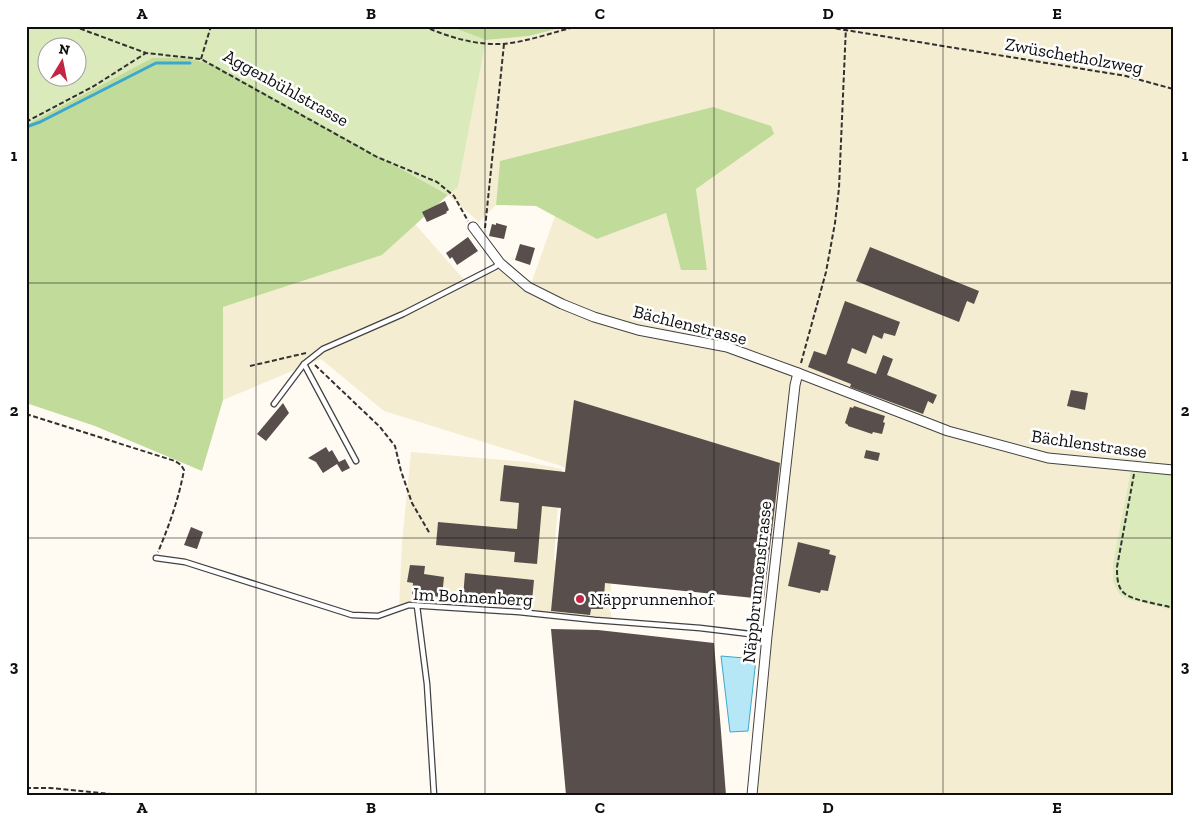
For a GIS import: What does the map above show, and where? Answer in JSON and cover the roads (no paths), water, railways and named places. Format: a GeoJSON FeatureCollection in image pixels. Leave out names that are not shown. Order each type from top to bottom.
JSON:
{"type":"FeatureCollection","features":[{"type":"Feature","properties":{"kind":"street"},"geometry":{"type":"LineString","coordinates":[[473,227],[500,263]]}},
{"type":"Feature","properties":{"kind":"street","name":"Bächlenstrasse"},"geometry":{"type":"LineString","coordinates":[[500,263],[528,287],[594,317],[638,330],[727,347],[948,431],[1048,458],[1173,470]]}},
{"type":"Feature","properties":{"kind":"street","name":"Näppbrunnenstrasse"},"geometry":{"type":"LineString","coordinates":[[752,795],[766,636],[795,384],[798,373]]}},
{"type":"Feature","properties":{"kind":"lane"},"geometry":{"type":"LineString","coordinates":[[274,404],[304,364],[322,349],[403,314],[500,263]]}},
{"type":"Feature","properties":{"kind":"lane"},"geometry":{"type":"LineString","coordinates":[[304,364],[356,461]]}},
{"type":"Feature","properties":{"kind":"lane","name":"Im Bohnenberg"},"geometry":{"type":"LineString","coordinates":[[156,558],[185,562],[352,615],[378,616],[409,605],[519,612],[700,628],[766,636]]}},
{"type":"Feature","properties":{"kind":"lane"},"geometry":{"type":"LineString","coordinates":[[417,606],[427,684],[434,795]]}},
{"type":"Feature","properties":{"kind":"water"},"geometry":{"type":"Polygon","coordinates":[[[721,656],[756,659],[748,731],[730,732],[721,656]]]}},
{"type":"Feature","properties":{"kind":"waterway"},"geometry":{"type":"LineString","coordinates":[[26,127],[40,122],[156,63],[190,63]]}},
{"type":"Feature","properties":{"kind":"place","name":"Näpprunnenhof"},"geometry":{"type":"Point","coordinates":[580,599]}}]}
